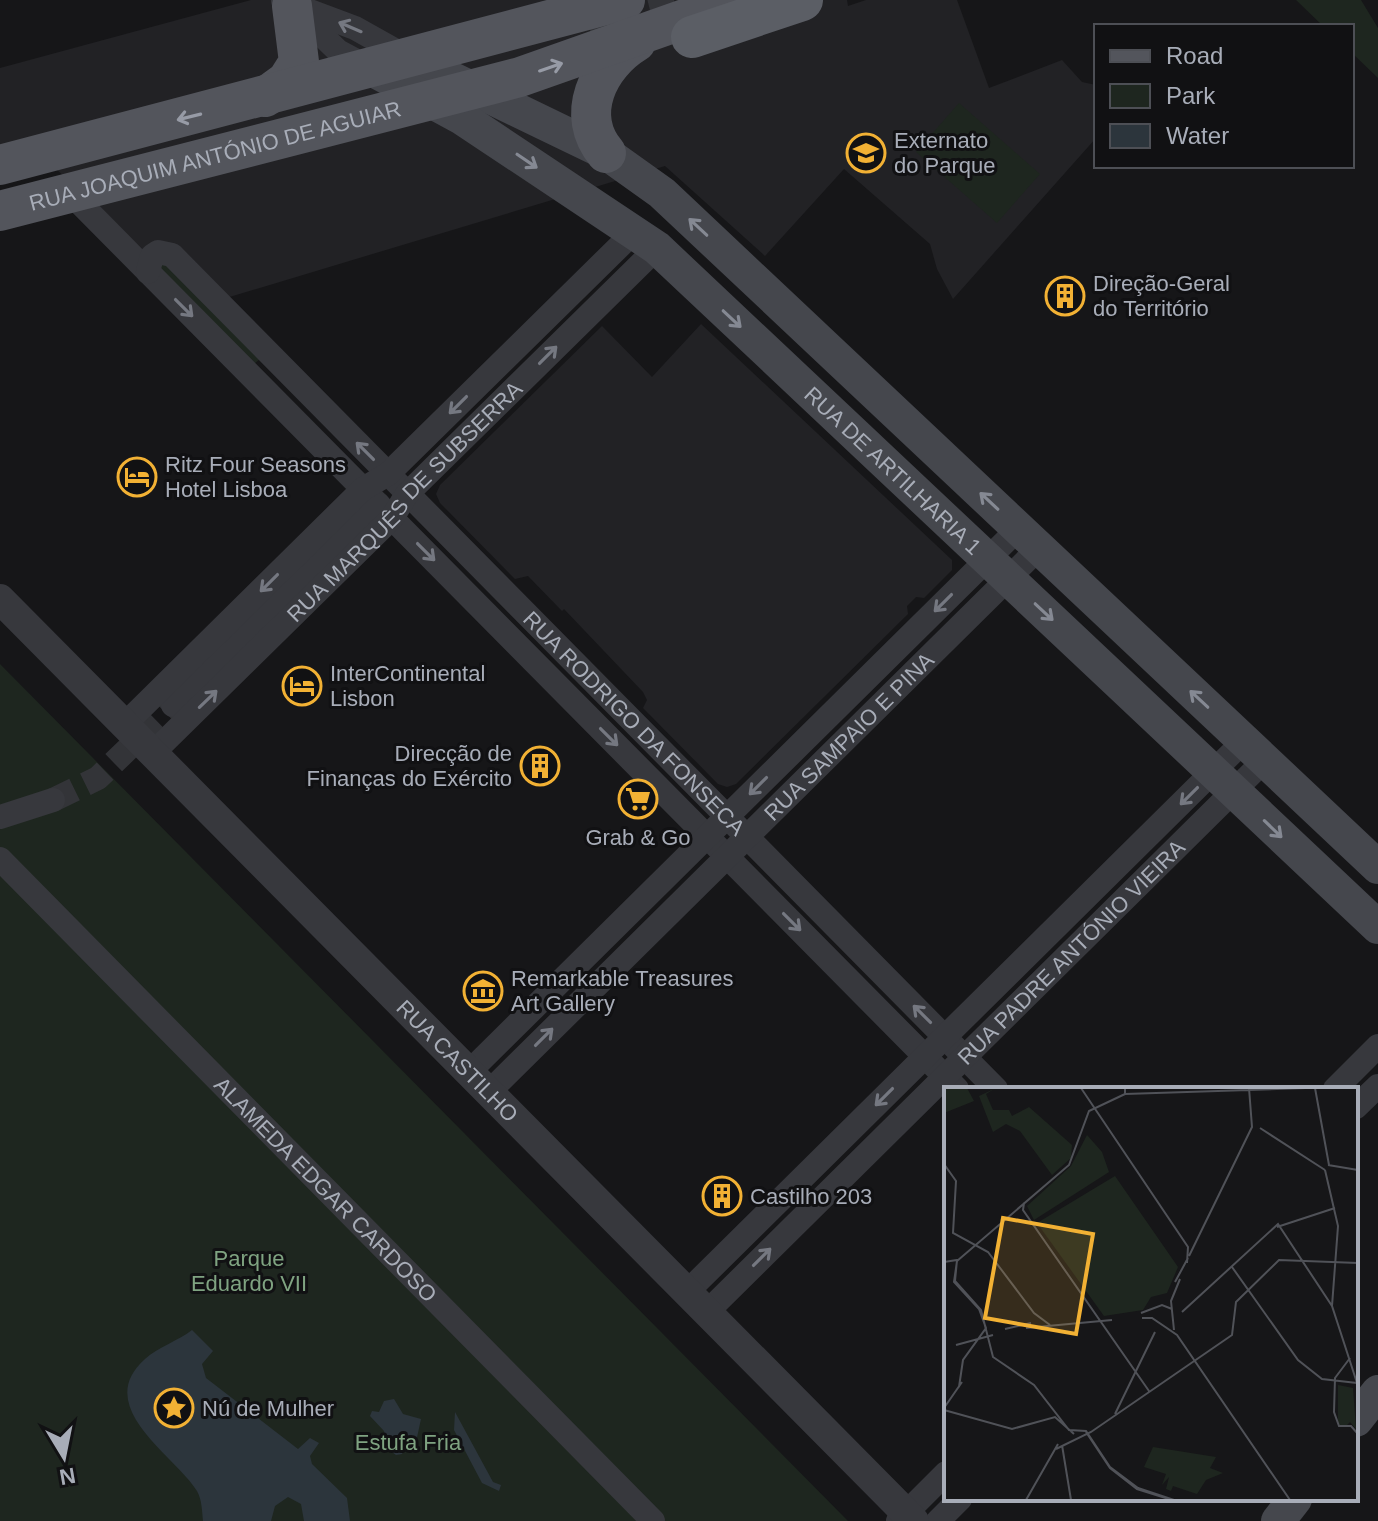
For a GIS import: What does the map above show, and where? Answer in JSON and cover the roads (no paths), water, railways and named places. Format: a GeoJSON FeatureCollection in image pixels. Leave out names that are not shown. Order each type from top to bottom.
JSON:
{"type":"FeatureCollection","features":[{"type":"Feature","properties":{"kind":"highway"},"geometry":{"type":"LineString","coordinates":[[692,37],[802,0]]}},
{"type":"Feature","properties":{"kind":"main road","name":"RUA JOAQUIM ANTÓNIO DE AGUIAR"},"geometry":{"type":"LineString","coordinates":[[0,165],[265,97],[366,66],[626,0]]}},
{"type":"Feature","properties":{"kind":"main road"},"geometry":{"type":"LineString","coordinates":[[456,102],[482,58],[491,52],[626,0]]}},
{"type":"Feature","properties":{"kind":"main road"},"geometry":{"type":"LineString","coordinates":[[606,153],[592,131],[591,118],[601,77],[615,55],[650,34],[740,0]]}},
{"type":"Feature","properties":{"kind":"main road"},"geometry":{"type":"LineString","coordinates":[[265,97],[287,81],[299,62],[286,3]]}},
{"type":"Feature","properties":{"kind":"main road","name":"RUA JOAQUIM ANTÓNIO DE AGUIAR"},"geometry":{"type":"LineString","coordinates":[[0,211],[456,102],[650,34]]}},
{"type":"Feature","properties":{"kind":"main road","name":"RUA DE ARTILHARIA 1"},"geometry":{"type":"LineString","coordinates":[[405,56],[456,102],[645,240],[1378,927]]}},
{"type":"Feature","properties":{"kind":"main road","name":"RUA DE ARTILHARIA 1"},"geometry":{"type":"LineString","coordinates":[[366,66],[456,102],[606,153],[662,193],[1378,867]]}},
{"type":"Feature","properties":{"kind":"main road"},"geometry":{"type":"LineString","coordinates":[[1358,1417],[1378,1392]]}},
{"type":"Feature","properties":{"kind":"main road"},"geometry":{"type":"LineString","coordinates":[[1278,1521],[1293,1501]]}},
{"type":"Feature","properties":{"kind":"street"},"geometry":{"type":"LineString","coordinates":[[286,3],[355,28],[405,56]]}},
{"type":"Feature","properties":{"kind":"street"},"geometry":{"type":"LineString","coordinates":[[286,3],[338,51],[366,66]]}},
{"type":"Feature","properties":{"kind":"street","name":"RUA RODRIGO DA FONSECA"},"geometry":{"type":"LineString","coordinates":[[70,193],[951,1083]]}},
{"type":"Feature","properties":{"kind":"street","name":"RUA MARQUÊS DE SUBSERRA"},"geometry":{"type":"LineString","coordinates":[[153,753],[378,504],[388,474],[645,240]]}},
{"type":"Feature","properties":{"kind":"street","name":"RUA MARQUÊS DE SUBSERRA"},"geometry":{"type":"LineString","coordinates":[[124,725],[378,504],[407,494],[645,240]]}},
{"type":"Feature","properties":{"kind":"street","name":"RUA RODRIGO DA FONSECA"},"geometry":{"type":"LineString","coordinates":[[148,272],[152,256],[158,252],[172,255],[994,1087]]}},
{"type":"Feature","properties":{"kind":"street"},"geometry":{"type":"LineString","coordinates":[[254,378],[274,359]]}},
{"type":"Feature","properties":{"kind":"street","name":"RUA MARQUÊS DE SUBSERRA"},"geometry":{"type":"LineString","coordinates":[[173,705],[378,504]]}},
{"type":"Feature","properties":{"kind":"street","name":"RUA SAMPAIO E PINA"},"geometry":{"type":"LineString","coordinates":[[479,1082],[747,837],[1028,539]]}},
{"type":"Feature","properties":{"kind":"street","name":"RUA SAMPAIO E PINA"},"geometry":{"type":"LineString","coordinates":[[479,1082],[727,817],[998,569]]}},
{"type":"Feature","properties":{"kind":"street","name":"RUA CASTILHO"},"geometry":{"type":"LineString","coordinates":[[0,599],[697,1302],[906,1518]]}},
{"type":"Feature","properties":{"kind":"street","name":"RUA PADRE ANTÓNIO VIEIRA"},"geometry":{"type":"LineString","coordinates":[[951,1083],[965,1057],[1254,751]]}},
{"type":"Feature","properties":{"kind":"street","name":"RUA PADRE ANTÓNIO VIEIRA"},"geometry":{"type":"LineString","coordinates":[[697,1302],[945,1037],[1223,782]]}},
{"type":"Feature","properties":{"kind":"street"},"geometry":{"type":"LineString","coordinates":[[0,801],[43,803],[0,817]]}},
{"type":"Feature","properties":{"kind":"street","name":"ALAMEDA EDGAR CARDOSO"},"geometry":{"type":"LineString","coordinates":[[0,859],[653,1521]]}},
{"type":"Feature","properties":{"kind":"street"},"geometry":{"type":"LineString","coordinates":[[1337,1087],[1378,1046]]}},
{"type":"Feature","properties":{"kind":"street"},"geometry":{"type":"LineString","coordinates":[[1358,1105],[1378,1086]]}},
{"type":"Feature","properties":{"kind":"street","name":"RUA PADRE ANTÓNIO VIEIRA"},"geometry":{"type":"LineString","coordinates":[[697,1302],[944,1089]]}},
{"type":"Feature","properties":{"kind":"street"},"geometry":{"type":"LineString","coordinates":[[906,1518],[944,1475]]}},
{"type":"Feature","properties":{"kind":"street"},"geometry":{"type":"LineString","coordinates":[[938,1521],[958,1501]]}},
{"type":"Feature","properties":{"kind":"water"},"geometry":{"type":"Polygon","coordinates":[[[192,1330],[213,1351],[202,1364],[206,1378],[298,1449],[310,1438],[319,1443],[310,1456],[312,1464],[347,1498],[350,1521],[304,1521],[301,1504],[288,1497],[275,1506],[271,1521],[203,1521],[197,1491],[143,1430],[132,1413],[127,1395],[131,1377],[145,1359],[192,1330]],[[172,1394],[163,1403],[168,1419],[179,1426],[185,1421],[188,1402],[182,1394],[172,1394]]]}},
{"type":"Feature","properties":{"kind":"water"},"geometry":{"type":"Polygon","coordinates":[[[394,1399],[403,1414],[421,1419],[416,1442],[407,1443],[402,1454],[396,1455],[388,1449],[384,1431],[370,1416],[372,1411],[379,1412],[384,1401],[394,1399]]]}},
{"type":"Feature","properties":{"kind":"water"},"geometry":{"type":"Polygon","coordinates":[[[455,1412],[493,1482],[501,1485],[499,1491],[482,1483],[454,1430],[455,1412]]]}},
{"type":"Feature","properties":{"kind":"tunnel"},"geometry":{"type":"LineString","coordinates":[[588,22],[674,0]]}},
{"type":"Feature","properties":{"kind":"tunnel"},"geometry":{"type":"LineString","coordinates":[[53,800],[98,778],[173,705]]}},
{"type":"Feature","properties":{"kind":"place","name":"Externato do Parque"},"geometry":{"type":"Point","coordinates":[866,153]}},
{"type":"Feature","properties":{"kind":"place","name":"Direção-Geral do Território"},"geometry":{"type":"Point","coordinates":[1065,296]}},
{"type":"Feature","properties":{"kind":"place","name":"Ritz Four Seasons Hotel Lisboa"},"geometry":{"type":"Point","coordinates":[137,477]}},
{"type":"Feature","properties":{"kind":"place","name":"InterContinental Lisbon"},"geometry":{"type":"Point","coordinates":[302,686]}},
{"type":"Feature","properties":{"kind":"place","name":"Direcção de Finanças do Exército"},"geometry":{"type":"Point","coordinates":[540,766]}},
{"type":"Feature","properties":{"kind":"place","name":"Grab & Go"},"geometry":{"type":"Point","coordinates":[638,799]}},
{"type":"Feature","properties":{"kind":"place","name":"Remarkable Treasures Art Gallery"},"geometry":{"type":"Point","coordinates":[483,991]}},
{"type":"Feature","properties":{"kind":"place","name":"Castilho 203"},"geometry":{"type":"Point","coordinates":[722,1196]}},
{"type":"Feature","properties":{"kind":"place","name":"Nú de Mulher"},"geometry":{"type":"Point","coordinates":[174,1408]}},
{"type":"Feature","properties":{"kind":"park label","name":"Parque Eduardo VII"},"geometry":{"type":"Point","coordinates":[249,1270]}},
{"type":"Feature","properties":{"kind":"park label","name":"Estufa Fria"},"geometry":{"type":"Point","coordinates":[408,1442]}}]}
